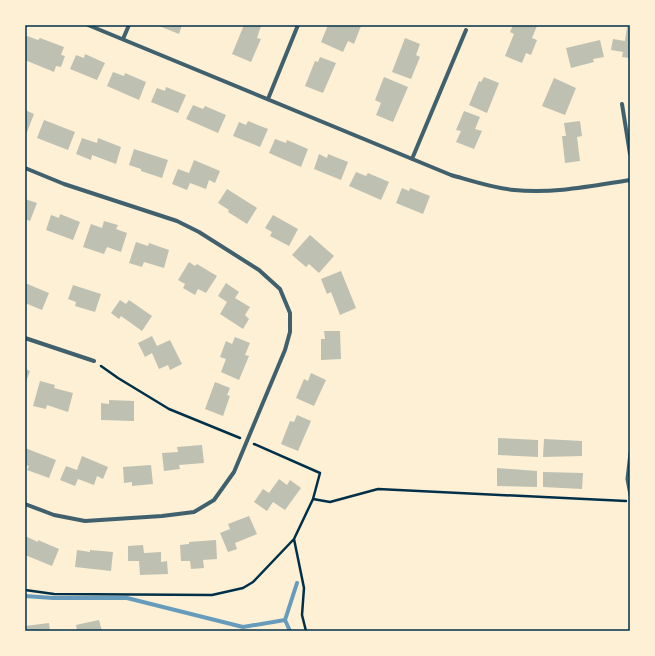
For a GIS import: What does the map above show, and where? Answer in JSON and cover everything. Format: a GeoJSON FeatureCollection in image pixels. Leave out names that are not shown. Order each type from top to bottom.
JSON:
{"type":"FeatureCollection","features":[{"type":"Feature","properties":{"kind":"street"},"geometry":{"type":"LineString","coordinates":[[88,25],[412,159],[485,186],[537,192],[565,190],[630,180]]}},
{"type":"Feature","properties":{"kind":"street"},"geometry":{"type":"LineString","coordinates":[[123,40],[129,25]]}},
{"type":"Feature","properties":{"kind":"street"},"geometry":{"type":"LineString","coordinates":[[268,99],[298,25]]}},
{"type":"Feature","properties":{"kind":"street"},"geometry":{"type":"LineString","coordinates":[[412,159],[466,30]]}},
{"type":"Feature","properties":{"kind":"street"},"geometry":{"type":"LineString","coordinates":[[622,104],[630,154]]}},
{"type":"Feature","properties":{"kind":"street"},"geometry":{"type":"LineString","coordinates":[[25,168],[64,184],[177,221],[199,232],[259,270],[280,289],[290,313],[290,332],[284,350],[234,472],[214,500],[194,512],[162,516],[85,521],[54,515],[25,504]]}},
{"type":"Feature","properties":{"kind":"street"},"geometry":{"type":"LineString","coordinates":[[25,338],[94,361]]}},
{"type":"Feature","properties":{"kind":"lane"},"geometry":{"type":"LineString","coordinates":[[630,454],[627,479],[630,495]]}},
{"type":"Feature","properties":{"kind":"path"},"geometry":{"type":"LineString","coordinates":[[25,590],[62,594],[212,595],[231,592],[243,588],[253,582],[294,538],[313,499],[320,473],[170,409],[118,378],[94,361]]}},
{"type":"Feature","properties":{"kind":"path"},"geometry":{"type":"LineString","coordinates":[[313,499],[330,502],[378,489],[630,502]]}},
{"type":"Feature","properties":{"kind":"path"},"geometry":{"type":"LineString","coordinates":[[294,538],[304,588],[302,615],[306,631]]}},
{"type":"Feature","properties":{"kind":"building"},"geometry":{"type":"Polygon","coordinates":[[[182,25],[179,34],[159,26],[182,25]]]}},
{"type":"Feature","properties":{"kind":"building"},"geometry":{"type":"Polygon","coordinates":[[[244,25],[261,26],[257,38],[261,39],[251,62],[232,54],[244,25]]]}},
{"type":"Feature","properties":{"kind":"building"},"geometry":{"type":"Polygon","coordinates":[[[328,25],[361,26],[354,44],[348,41],[343,52],[321,42],[328,25]]]}},
{"type":"Feature","properties":{"kind":"building"},"geometry":{"type":"Polygon","coordinates":[[[513,25],[537,26],[532,38],[537,40],[531,55],[526,53],[522,63],[505,56],[514,34],[510,32],[513,25]]]}},
{"type":"Feature","properties":{"kind":"building"},"geometry":{"type":"Polygon","coordinates":[[[627,27],[630,28],[630,58],[622,57],[623,52],[611,50],[613,39],[625,41],[627,27]]]}},
{"type":"Feature","properties":{"kind":"building"},"geometry":{"type":"Polygon","coordinates":[[[27,36],[38,40],[40,38],[64,47],[61,55],[65,56],[61,67],[56,66],[54,72],[25,60],[25,40],[27,36]]]}},
{"type":"Feature","properties":{"kind":"building"},"geometry":{"type":"Polygon","coordinates":[[[405,38],[420,44],[416,55],[420,57],[411,79],[392,72],[405,38]]]}},
{"type":"Feature","properties":{"kind":"building"},"geometry":{"type":"Polygon","coordinates":[[[600,40],[604,57],[593,59],[594,62],[571,68],[566,48],[600,40]]]}},
{"type":"Feature","properties":{"kind":"building"},"geometry":{"type":"Polygon","coordinates":[[[85,54],[105,63],[97,80],[70,69],[76,55],[84,58],[85,54]]]}},
{"type":"Feature","properties":{"kind":"building"},"geometry":{"type":"Polygon","coordinates":[[[320,57],[336,63],[323,93],[305,86],[315,61],[318,62],[320,57]]]}},
{"type":"Feature","properties":{"kind":"building"},"geometry":{"type":"Polygon","coordinates":[[[113,72],[124,76],[125,73],[146,82],[139,100],[107,86],[113,72]]]}},
{"type":"Feature","properties":{"kind":"building"},"geometry":{"type":"Polygon","coordinates":[[[384,77],[408,87],[393,122],[376,115],[381,103],[375,100],[384,77]]]}},
{"type":"Feature","properties":{"kind":"building"},"geometry":{"type":"Polygon","coordinates":[[[484,77],[499,83],[487,113],[469,105],[479,81],[481,82],[484,77]]]}},
{"type":"Feature","properties":{"kind":"building"},"geometry":{"type":"Polygon","coordinates":[[[554,78],[576,88],[565,115],[542,106],[554,78]]]}},
{"type":"Feature","properties":{"kind":"building"},"geometry":{"type":"Polygon","coordinates":[[[166,87],[186,95],[178,113],[151,102],[157,88],[165,91],[166,87]]]}},
{"type":"Feature","properties":{"kind":"building"},"geometry":{"type":"Polygon","coordinates":[[[193,105],[203,109],[205,106],[226,115],[218,133],[186,119],[193,105]]]}},
{"type":"Feature","properties":{"kind":"building"},"geometry":{"type":"Polygon","coordinates":[[[25,110],[34,114],[27,132],[25,131],[25,110]]]}},
{"type":"Feature","properties":{"kind":"building"},"geometry":{"type":"Polygon","coordinates":[[[464,111],[480,117],[475,129],[482,131],[474,149],[456,142],[461,131],[456,130],[464,111]]]}},
{"type":"Feature","properties":{"kind":"building"},"geometry":{"type":"Polygon","coordinates":[[[44,120],[75,132],[68,150],[37,138],[44,120]]]}},
{"type":"Feature","properties":{"kind":"building"},"geometry":{"type":"Polygon","coordinates":[[[248,121],[268,129],[260,147],[233,136],[239,122],[246,125],[248,121]]]}},
{"type":"Feature","properties":{"kind":"building"},"geometry":{"type":"Polygon","coordinates":[[[580,121],[582,136],[577,137],[580,161],[565,163],[562,136],[566,136],[564,123],[580,121]]]}},
{"type":"Feature","properties":{"kind":"building"},"geometry":{"type":"Polygon","coordinates":[[[82,138],[97,143],[98,138],[121,147],[116,164],[92,155],[91,160],[76,154],[82,138]]]}},
{"type":"Feature","properties":{"kind":"building"},"geometry":{"type":"Polygon","coordinates":[[[275,139],[286,143],[287,140],[308,149],[301,167],[269,153],[275,139]]]}},
{"type":"Feature","properties":{"kind":"building"},"geometry":{"type":"Polygon","coordinates":[[[134,149],[168,160],[162,178],[129,165],[134,149]]]}},
{"type":"Feature","properties":{"kind":"building"},"geometry":{"type":"Polygon","coordinates":[[[319,154],[327,158],[328,154],[348,162],[341,180],[314,169],[319,154]]]}},
{"type":"Feature","properties":{"kind":"building"},"geometry":{"type":"Polygon","coordinates":[[[194,160],[220,171],[215,183],[209,180],[206,189],[190,183],[187,190],[172,184],[178,169],[189,173],[194,160]]]}},
{"type":"Feature","properties":{"kind":"building"},"geometry":{"type":"Polygon","coordinates":[[[356,172],[366,176],[368,173],[389,182],[381,200],[349,186],[356,172]]]}},
{"type":"Feature","properties":{"kind":"building"},"geometry":{"type":"Polygon","coordinates":[[[402,188],[409,191],[410,188],[430,196],[423,214],[396,203],[402,188]]]}},
{"type":"Feature","properties":{"kind":"building"},"geometry":{"type":"Polygon","coordinates":[[[227,189],[257,208],[247,224],[228,212],[229,210],[218,203],[227,189]]]}},
{"type":"Feature","properties":{"kind":"building"},"geometry":{"type":"Polygon","coordinates":[[[25,199],[37,203],[30,221],[25,219],[25,199]]]}},
{"type":"Feature","properties":{"kind":"building"},"geometry":{"type":"Polygon","coordinates":[[[60,214],[80,222],[73,240],[46,230],[51,215],[59,218],[60,214]]]}},
{"type":"Feature","properties":{"kind":"building"},"geometry":{"type":"Polygon","coordinates":[[[273,215],[298,229],[289,246],[270,236],[272,232],[265,228],[273,215]]]}},
{"type":"Feature","properties":{"kind":"building"},"geometry":{"type":"Polygon","coordinates":[[[104,221],[118,225],[116,229],[127,233],[121,252],[107,247],[104,254],[83,247],[91,224],[102,228],[104,221]]]}},
{"type":"Feature","properties":{"kind":"building"},"geometry":{"type":"Polygon","coordinates":[[[310,235],[334,256],[319,273],[309,264],[306,267],[292,255],[310,235]]]}},
{"type":"Feature","properties":{"kind":"building"},"geometry":{"type":"Polygon","coordinates":[[[136,242],[148,246],[149,243],[169,250],[164,268],[144,262],[142,267],[129,263],[136,242]]]}},
{"type":"Feature","properties":{"kind":"building"},"geometry":{"type":"Polygon","coordinates":[[[189,262],[195,266],[197,264],[217,276],[206,293],[198,289],[195,295],[183,288],[185,284],[178,280],[189,262]]]}},
{"type":"Feature","properties":{"kind":"building"},"geometry":{"type":"Polygon","coordinates":[[[341,271],[356,308],[340,315],[331,292],[327,294],[321,279],[341,271]]]}},
{"type":"Feature","properties":{"kind":"building"},"geometry":{"type":"Polygon","coordinates":[[[25,283],[49,293],[42,310],[25,303],[25,283]]]}},
{"type":"Feature","properties":{"kind":"building"},"geometry":{"type":"Polygon","coordinates":[[[226,283],[239,292],[235,298],[250,307],[245,315],[249,319],[243,329],[220,314],[227,302],[218,296],[226,283]]]}},
{"type":"Feature","properties":{"kind":"building"},"geometry":{"type":"Polygon","coordinates":[[[73,285],[101,294],[95,312],[75,306],[76,302],[68,299],[73,285]]]}},
{"type":"Feature","properties":{"kind":"building"},"geometry":{"type":"Polygon","coordinates":[[[120,300],[126,304],[129,300],[152,316],[142,331],[121,316],[119,319],[111,313],[120,300]]]}},
{"type":"Feature","properties":{"kind":"building"},"geometry":{"type":"Polygon","coordinates":[[[324,331],[340,331],[341,359],[321,360],[321,339],[325,339],[324,331]]]}},
{"type":"Feature","properties":{"kind":"building"},"geometry":{"type":"Polygon","coordinates":[[[152,336],[157,346],[170,340],[182,364],[170,370],[168,365],[159,369],[152,353],[145,357],[138,343],[152,336]]]}},
{"type":"Feature","properties":{"kind":"building"},"geometry":{"type":"Polygon","coordinates":[[[235,337],[250,343],[245,355],[249,356],[239,380],[221,372],[226,359],[220,357],[226,341],[232,344],[235,337]]]}},
{"type":"Feature","properties":{"kind":"building"},"geometry":{"type":"Polygon","coordinates":[[[25,369],[30,371],[25,384],[25,369]]]}},
{"type":"Feature","properties":{"kind":"building"},"geometry":{"type":"Polygon","coordinates":[[[311,373],[326,380],[314,406],[296,398],[304,379],[308,381],[311,373]]]}},
{"type":"Feature","properties":{"kind":"building"},"geometry":{"type":"Polygon","coordinates":[[[40,381],[55,385],[54,388],[73,393],[68,412],[47,405],[46,409],[33,406],[40,381]]]}},
{"type":"Feature","properties":{"kind":"building"},"geometry":{"type":"Polygon","coordinates":[[[215,382],[230,388],[227,395],[230,396],[223,416],[205,409],[215,382]]]}},
{"type":"Feature","properties":{"kind":"building"},"geometry":{"type":"Polygon","coordinates":[[[109,400],[134,401],[134,421],[101,420],[101,403],[109,404],[109,400]]]}},
{"type":"Feature","properties":{"kind":"building"},"geometry":{"type":"Polygon","coordinates":[[[297,415],[311,421],[298,451],[281,444],[290,421],[294,422],[297,415]]]}},
{"type":"Feature","properties":{"kind":"building"},"geometry":{"type":"Polygon","coordinates":[[[498,438],[538,440],[538,457],[498,455],[498,438]]]}},
{"type":"Feature","properties":{"kind":"building"},"geometry":{"type":"Polygon","coordinates":[[[544,439],[582,441],[582,456],[543,457],[544,439]]]}},
{"type":"Feature","properties":{"kind":"building"},"geometry":{"type":"Polygon","coordinates":[[[202,445],[204,463],[179,465],[180,469],[164,471],[162,453],[178,452],[177,447],[202,445]]]}},
{"type":"Feature","properties":{"kind":"building"},"geometry":{"type":"Polygon","coordinates":[[[25,448],[56,460],[49,478],[27,470],[29,466],[25,465],[25,448]]]}},
{"type":"Feature","properties":{"kind":"building"},"geometry":{"type":"Polygon","coordinates":[[[82,456],[108,467],[103,479],[97,476],[94,485],[78,479],[75,486],[60,480],[66,466],[77,470],[82,456]]]}},
{"type":"Feature","properties":{"kind":"building"},"geometry":{"type":"Polygon","coordinates":[[[151,465],[153,484],[132,486],[132,482],[124,483],[123,467],[151,465]]]}},
{"type":"Feature","properties":{"kind":"building"},"geometry":{"type":"Polygon","coordinates":[[[497,468],[537,471],[537,487],[497,486],[497,468]]]}},
{"type":"Feature","properties":{"kind":"building"},"geometry":{"type":"Polygon","coordinates":[[[543,472],[583,473],[582,489],[543,487],[543,472]]]}},
{"type":"Feature","properties":{"kind":"building"},"geometry":{"type":"Polygon","coordinates":[[[279,479],[287,485],[290,480],[301,488],[285,510],[273,502],[267,511],[254,502],[263,489],[269,493],[279,479]]]}},
{"type":"Feature","properties":{"kind":"building"},"geometry":{"type":"Polygon","coordinates":[[[249,516],[257,534],[235,543],[237,549],[228,552],[220,533],[230,529],[228,524],[249,516]]]}},
{"type":"Feature","properties":{"kind":"building"},"geometry":{"type":"Polygon","coordinates":[[[25,536],[59,549],[52,566],[25,555],[25,536]]]}},
{"type":"Feature","properties":{"kind":"building"},"geometry":{"type":"Polygon","coordinates":[[[216,540],[217,559],[203,560],[204,568],[191,569],[190,561],[181,561],[180,545],[189,544],[189,542],[216,540]]]}},
{"type":"Feature","properties":{"kind":"building"},"geometry":{"type":"Polygon","coordinates":[[[143,545],[144,553],[161,552],[161,562],[167,561],[168,574],[140,575],[139,561],[128,561],[128,546],[143,545]]]}},
{"type":"Feature","properties":{"kind":"building"},"geometry":{"type":"Polygon","coordinates":[[[77,550],[90,552],[90,550],[113,552],[111,571],[75,567],[77,550]]]}},
{"type":"Feature","properties":{"kind":"building"},"geometry":{"type":"Polygon","coordinates":[[[99,620],[102,631],[77,631],[76,625],[99,620]]]}},
{"type":"Feature","properties":{"kind":"building"},"geometry":{"type":"Polygon","coordinates":[[[49,623],[50,631],[25,631],[25,626],[49,623]]]}},
{"type":"Feature","properties":{"kind":"waterway"},"geometry":{"type":"LineString","coordinates":[[285,620],[297,583]]}},
{"type":"Feature","properties":{"kind":"waterway"},"geometry":{"type":"LineString","coordinates":[[25,596],[53,598],[127,598],[243,627],[285,620],[290,631]]}}]}
